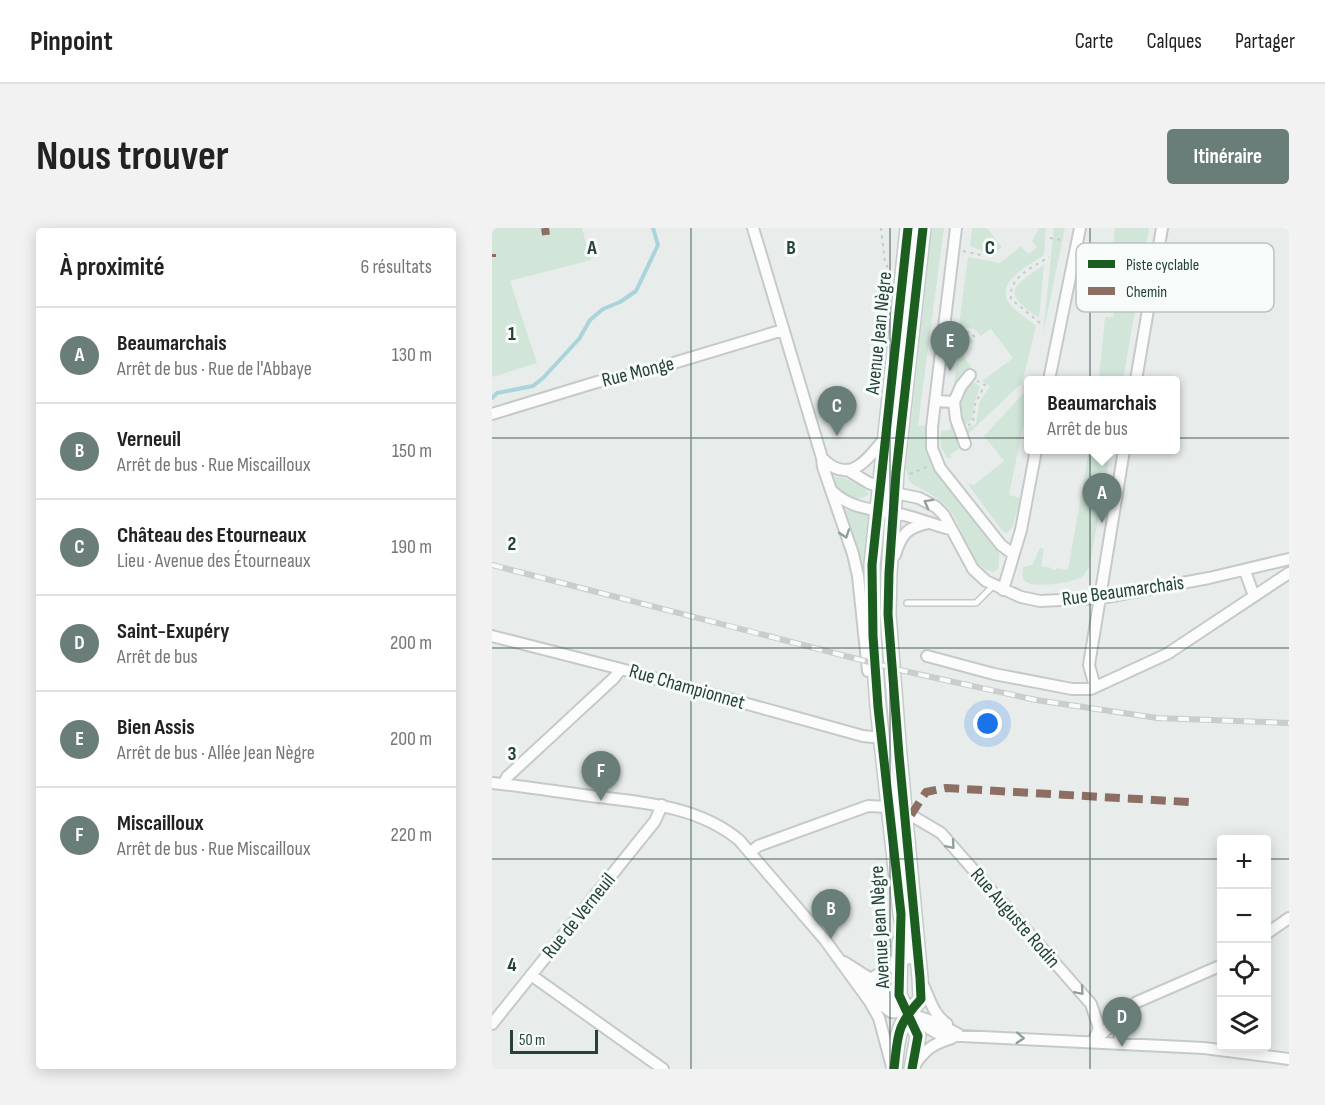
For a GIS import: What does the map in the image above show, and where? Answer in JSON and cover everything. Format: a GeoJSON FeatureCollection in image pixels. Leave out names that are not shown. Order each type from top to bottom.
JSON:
{"type":"FeatureCollection","features":[{"type":"Feature","properties":{"kind":"main road","name":"Avenue Jean Nègre"},"geometry":{"type":"LineString","coordinates":[[908,228],[880,487],[886,512],[889,573],[901,914],[899,995],[908,1013]]}},
{"type":"Feature","properties":{"kind":"main road","name":"Avenue Jean Nègre"},"geometry":{"type":"LineString","coordinates":[[908,1013],[921,999],[920,978],[897,809],[882,738],[871,600],[872,565],[886,512],[895,493],[923,228]]}},
{"type":"Feature","properties":{"kind":"main road","name":"Avenue Jean Nègre"},"geometry":{"type":"LineString","coordinates":[[901,914],[913,992],[908,1013]]}},
{"type":"Feature","properties":{"kind":"main road"},"geometry":{"type":"LineString","coordinates":[[908,1013],[918,1036],[912,1069]]}},
{"type":"Feature","properties":{"kind":"main road"},"geometry":{"type":"LineString","coordinates":[[893,1069],[898,1032],[908,1013]]}},
{"type":"Feature","properties":{"kind":"main road"},"geometry":{"type":"LineString","coordinates":[[902,1069],[908,1013]]}},
{"type":"Feature","properties":{"kind":"street"},"geometry":{"type":"LineString","coordinates":[[753,228],[831,489],[853,554],[858,576],[869,678],[878,707]]}},
{"type":"Feature","properties":{"kind":"street"},"geometry":{"type":"LineString","coordinates":[[956,228],[937,401],[932,427],[932,448],[940,468],[1001,545],[1013,554]]}},
{"type":"Feature","properties":{"kind":"street"},"geometry":{"type":"LineString","coordinates":[[1077,243],[1080,228]]}},
{"type":"Feature","properties":{"kind":"street"},"geometry":{"type":"LineString","coordinates":[[1159,243],[1162,228]]}},
{"type":"Feature","properties":{"kind":"street"},"geometry":{"type":"LineString","coordinates":[[1050,376],[1076,248]]}},
{"type":"Feature","properties":{"kind":"street"},"geometry":{"type":"LineString","coordinates":[[1137,376],[1148,312]]}},
{"type":"Feature","properties":{"kind":"street","name":"Rue Monge"},"geometry":{"type":"LineString","coordinates":[[492,414],[783,330]]}},
{"type":"Feature","properties":{"kind":"street"},"geometry":{"type":"LineString","coordinates":[[965,444],[954,402],[961,386],[969,376]]}},
{"type":"Feature","properties":{"kind":"street"},"geometry":{"type":"LineString","coordinates":[[937,401],[954,402]]}},
{"type":"Feature","properties":{"kind":"street"},"geometry":{"type":"LineString","coordinates":[[849,471],[863,463],[885,438]]}},
{"type":"Feature","properties":{"kind":"street"},"geometry":{"type":"LineString","coordinates":[[998,588],[1021,530],[1035,454]]}},
{"type":"Feature","properties":{"kind":"street"},"geometry":{"type":"LineString","coordinates":[[1095,687],[1089,665],[1123,454]]}},
{"type":"Feature","properties":{"kind":"street","name":"Rue Beaumarchais"},"geometry":{"type":"LineString","coordinates":[[822,458],[838,470],[849,471],[880,487],[919,498],[936,507],[944,515],[973,569],[986,581],[1021,597],[1040,601],[1101,598],[1245,571],[1289,559]]}},
{"type":"Feature","properties":{"kind":"street"},"geometry":{"type":"LineString","coordinates":[[831,489],[844,501],[931,522],[950,529]]}},
{"type":"Feature","properties":{"kind":"street"},"geometry":{"type":"LineString","coordinates":[[889,573],[898,544],[907,531],[914,525],[931,522]]}},
{"type":"Feature","properties":{"kind":"street"},"geometry":{"type":"LineString","coordinates":[[1245,571],[1254,596]]}},
{"type":"Feature","properties":{"kind":"street"},"geometry":{"type":"LineString","coordinates":[[927,656],[994,674],[1083,690],[1095,687],[1167,654],[1289,573]]}},
{"type":"Feature","properties":{"kind":"street","name":"Rue Championnet"},"geometry":{"type":"LineString","coordinates":[[492,636],[863,736],[882,738]]}},
{"type":"Feature","properties":{"kind":"street"},"geometry":{"type":"LineString","coordinates":[[504,784],[507,777],[621,669]]}},
{"type":"Feature","properties":{"kind":"street"},"geometry":{"type":"LineString","coordinates":[[492,783],[662,805],[727,830],[750,853],[842,960],[879,1018],[893,1069]]}},
{"type":"Feature","properties":{"kind":"street","name":"Rue de Verneuil"},"geometry":{"type":"LineString","coordinates":[[492,1024],[655,821],[662,805]]}},
{"type":"Feature","properties":{"kind":"street"},"geometry":{"type":"LineString","coordinates":[[750,853],[758,846],[868,806],[897,809]]}},
{"type":"Feature","properties":{"kind":"street","name":"Rue Auguste Rodin"},"geometry":{"type":"LineString","coordinates":[[897,809],[941,833],[1091,1004],[1099,1028],[1093,1042]]}},
{"type":"Feature","properties":{"kind":"street"},"geometry":{"type":"LineString","coordinates":[[1271,931],[1289,918]]}},
{"type":"Feature","properties":{"kind":"street"},"geometry":{"type":"LineString","coordinates":[[870,979],[891,967],[899,955]]}},
{"type":"Feature","properties":{"kind":"street"},"geometry":{"type":"LineString","coordinates":[[842,960],[891,992],[908,1013]]}},
{"type":"Feature","properties":{"kind":"street"},"geometry":{"type":"LineString","coordinates":[[1093,1042],[1137,1002],[1217,967]]}},
{"type":"Feature","properties":{"kind":"street"},"geometry":{"type":"LineString","coordinates":[[849,972],[871,991],[940,1035],[1204,1048],[1289,1059]]}},
{"type":"Feature","properties":{"kind":"street"},"geometry":{"type":"LineString","coordinates":[[531,975],[663,1069]]}},
{"type":"Feature","properties":{"kind":"street"},"geometry":{"type":"LineString","coordinates":[[920,978],[939,1018],[961,1035]]}},
{"type":"Feature","properties":{"kind":"street"},"geometry":{"type":"LineString","coordinates":[[858,987],[891,1012],[908,1013]]}},
{"type":"Feature","properties":{"kind":"street"},"geometry":{"type":"LineString","coordinates":[[1119,1043],[1121,1024],[1137,1002]]}},
{"type":"Feature","properties":{"kind":"street"},"geometry":{"type":"LineString","coordinates":[[912,1069],[925,1050],[933,1044],[961,1035]]}},
{"type":"Feature","properties":{"kind":"lane"},"geometry":{"type":"LineString","coordinates":[[907,603],[976,603],[998,588]]}},
{"type":"Feature","properties":{"kind":"path"},"geometry":{"type":"LineString","coordinates":[[881,228],[885,262],[894,281]]}},
{"type":"Feature","properties":{"kind":"path"},"geometry":{"type":"LineString","coordinates":[[1050,238],[1062,240]]}},
{"type":"Feature","properties":{"kind":"path"},"geometry":{"type":"LineString","coordinates":[[954,249],[990,255]]}},
{"type":"Feature","properties":{"kind":"path"},"geometry":{"type":"LineString","coordinates":[[1040,323],[1011,299],[1011,286],[1016,279],[1048,257]]}},
{"type":"Feature","properties":{"kind":"path"},"geometry":{"type":"LineString","coordinates":[[959,330],[971,333],[977,339]]}},
{"type":"Feature","properties":{"kind":"path"},"geometry":{"type":"LineString","coordinates":[[960,428],[974,423],[975,404],[985,385],[969,376]]}},
{"type":"Feature","properties":{"kind":"path"},"geometry":{"type":"LineString","coordinates":[[907,474],[913,474],[931,465]]}},
{"type":"Feature","properties":{"kind":"green space"},"geometry":{"type":"Polygon","coordinates":[[[492,228],[582,228],[591,260],[510,281],[537,363],[492,377],[492,228]]]}},
{"type":"Feature","properties":{"kind":"green space"},"geometry":{"type":"Polygon","coordinates":[[[932,228],[944,228],[918,425],[928,426],[928,454],[942,478],[993,542],[999,553],[999,568],[994,572],[985,569],[972,555],[955,518],[946,505],[912,484],[906,469],[932,228]]]}},
{"type":"Feature","properties":{"kind":"green space"},"geometry":{"type":"Polygon","coordinates":[[[972,228],[987,228],[1002,247],[993,255],[970,246],[972,228]]]}},
{"type":"Feature","properties":{"kind":"green space"},"geometry":{"type":"Polygon","coordinates":[[[1039,228],[1046,228],[1044,255],[1015,275],[1006,288],[1006,296],[1010,304],[1036,326],[1022,383],[967,435],[966,428],[976,424],[979,403],[990,386],[982,381],[1013,358],[991,329],[981,336],[974,329],[959,326],[968,257],[1000,263],[1021,246],[1028,254],[1037,247],[1032,241],[1039,228]]]}},
{"type":"Feature","properties":{"kind":"green space"},"geometry":{"type":"Polygon","coordinates":[[[1054,228],[1065,228],[1043,334],[1053,237],[1054,228]]]}},
{"type":"Feature","properties":{"kind":"green space"},"geometry":{"type":"Polygon","coordinates":[[[1115,228],[1149,228],[1146,243],[1114,243],[1115,228]]]}},
{"type":"Feature","properties":{"kind":"green space"},"geometry":{"type":"Polygon","coordinates":[[[1044,265],[1039,318],[1019,302],[1015,290],[1018,284],[1044,265]]]}},
{"type":"Feature","properties":{"kind":"green space"},"geometry":{"type":"Polygon","coordinates":[[[1114,312],[1135,312],[1124,376],[1099,376],[1105,317],[1113,317],[1114,312]]]}},
{"type":"Feature","properties":{"kind":"green space"},"geometry":{"type":"Polygon","coordinates":[[[961,333],[969,335],[974,341],[960,352],[971,367],[962,376],[953,392],[961,333]]]}},
{"type":"Feature","properties":{"kind":"green space"},"geometry":{"type":"Polygon","coordinates":[[[970,381],[980,387],[974,404],[972,420],[961,424],[960,402],[970,381]]]}},
{"type":"Feature","properties":{"kind":"green space"},"geometry":{"type":"Polygon","coordinates":[[[1024,392],[1024,422],[1009,495],[1021,498],[1012,528],[1007,533],[1003,532],[967,483],[974,485],[1004,461],[984,436],[1024,392]]]}},
{"type":"Feature","properties":{"kind":"green space"},"geometry":{"type":"Polygon","coordinates":[[[951,412],[961,447],[950,455],[952,458],[947,458],[940,445],[941,431],[950,430],[951,412]]]}},
{"type":"Feature","properties":{"kind":"green space"},"geometry":{"type":"Polygon","coordinates":[[[1088,454],[1110,454],[1089,568],[1078,579],[1054,584],[1036,585],[1025,581],[1022,575],[1023,567],[1032,565],[1040,548],[1044,549],[1041,566],[1052,568],[1052,570],[1056,568],[1068,570],[1088,454]]]}},
{"type":"Feature","properties":{"kind":"green space"},"geometry":{"type":"Polygon","coordinates":[[[833,476],[853,482],[869,494],[858,499],[847,496],[834,484],[831,479],[833,476]]]}},
{"type":"Feature","properties":{"kind":"green space"},"geometry":{"type":"Polygon","coordinates":[[[842,509],[867,515],[868,518],[863,573],[860,574],[842,509]]]}},
{"type":"Feature","properties":{"kind":"waterway"},"geometry":{"type":"LineString","coordinates":[[492,398],[497,393],[533,386],[579,339],[590,320],[603,309],[620,302],[636,291],[658,245],[653,228]]}},
{"type":"Feature","properties":{"kind":"railway"},"geometry":{"type":"LineString","coordinates":[[492,565],[904,671],[1036,700],[1157,718],[1289,723]]}},
{"type":"Feature","properties":{"kind":"marked path"},"geometry":{"type":"LineString","coordinates":[[545,228],[546,235]]}},
{"type":"Feature","properties":{"kind":"marked path"},"geometry":{"type":"LineString","coordinates":[[911,815],[926,792],[946,788],[1189,802]]}},
{"type":"Feature","properties":{"kind":"cycle path"},"geometry":{"type":"LineString","coordinates":[[908,228],[872,565],[873,636],[878,707],[901,914],[899,995],[918,1036],[912,1069]]}},
{"type":"Feature","properties":{"kind":"cycle path"},"geometry":{"type":"LineString","coordinates":[[894,1069],[900,1031],[907,1017],[921,999],[888,614],[896,473],[923,228]]}},
{"type":"Feature","properties":{"kind":"place","name":"Bien Assis"},"geometry":{"type":"Point","coordinates":[950,371]}},
{"type":"Feature","properties":{"kind":"place","name":"Château des Etourneaux"},"geometry":{"type":"Point","coordinates":[837,436]}},
{"type":"Feature","properties":{"kind":"place","name":"Beaumarchais"},"geometry":{"type":"Point","coordinates":[1102,523]}},
{"type":"Feature","properties":{"kind":"place","name":"Miscailloux"},"geometry":{"type":"Point","coordinates":[601,801]}},
{"type":"Feature","properties":{"kind":"place","name":"Verneuil"},"geometry":{"type":"Point","coordinates":[831,939]}},
{"type":"Feature","properties":{"kind":"place","name":"Saint-Exupéry"},"geometry":{"type":"Point","coordinates":[1122,1047]}}]}
